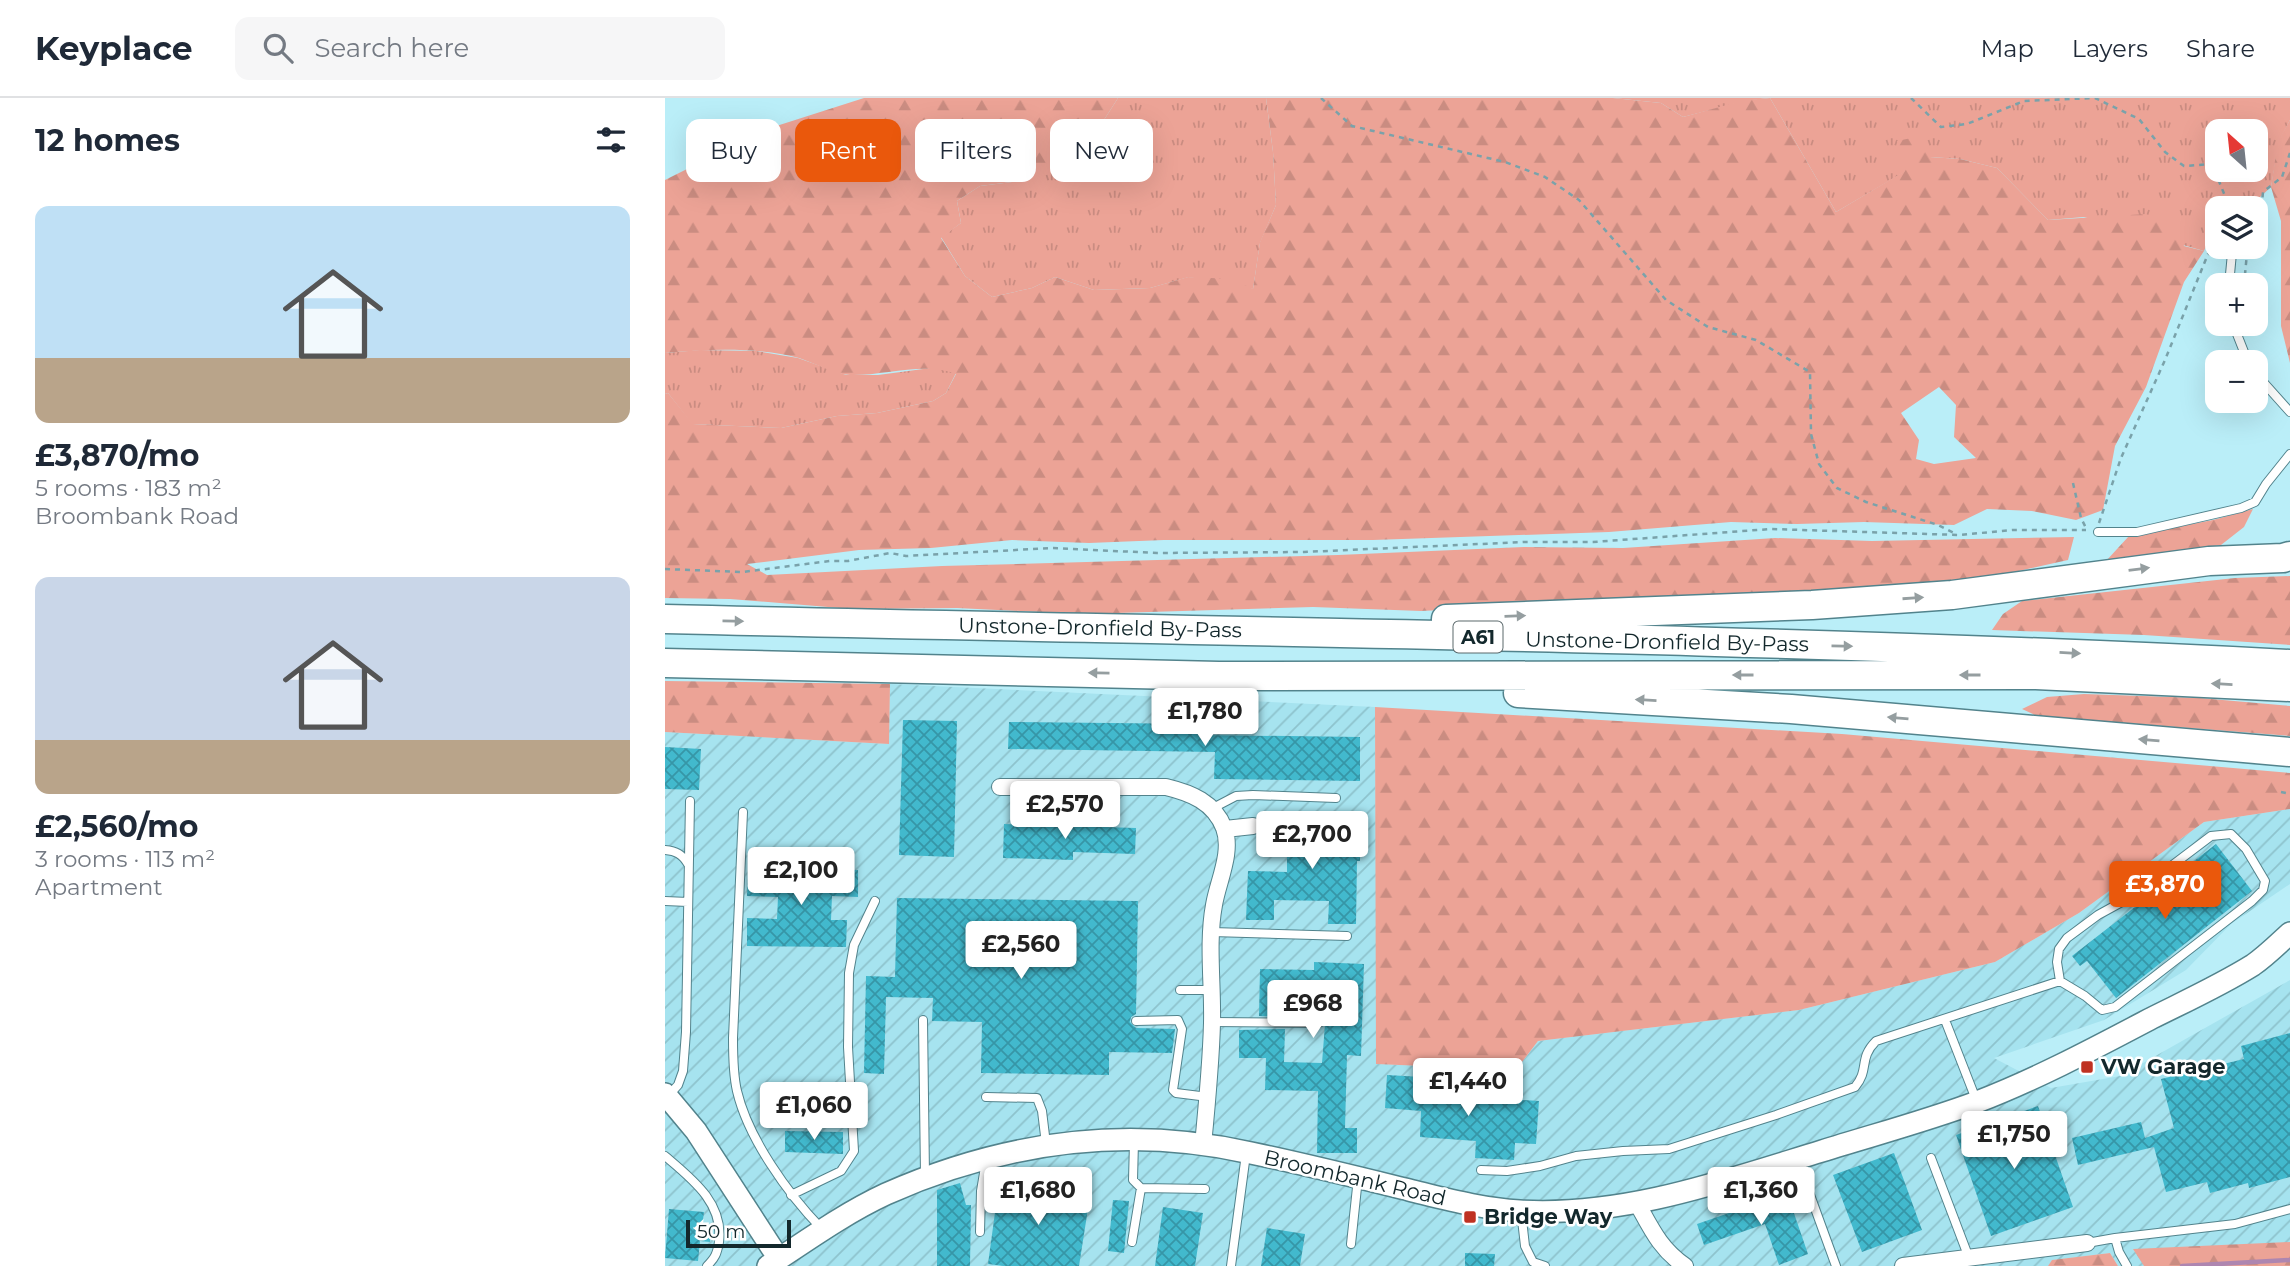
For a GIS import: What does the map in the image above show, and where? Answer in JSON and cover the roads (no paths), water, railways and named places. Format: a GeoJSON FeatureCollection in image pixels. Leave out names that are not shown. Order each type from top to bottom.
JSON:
{"type":"FeatureCollection","features":[{"type":"Feature","properties":{"kind":"highway","name":"A61"},"geometry":{"type":"LineString","coordinates":[[1276,632],[1431,619],[1812,605],[1952,595],[2209,561],[2290,556]]}},
{"type":"Feature","properties":{"kind":"highway","name":"Unstone-Dronfield By-Pass"},"geometry":{"type":"LineString","coordinates":[[665,620],[2042,651],[2290,664]]}},
{"type":"Feature","properties":{"kind":"highway","name":"Unstone-Dronfield By-Pass"},"geometry":{"type":"LineString","coordinates":[[665,663],[1219,676],[2036,675],[2290,687]]}},
{"type":"Feature","properties":{"kind":"highway","name":"A61"},"geometry":{"type":"LineString","coordinates":[[1219,676],[1791,709],[2290,752]]}},
{"type":"Feature","properties":{"kind":"street"},"geometry":{"type":"LineString","coordinates":[[1000,787],[1166,787],[1187,792],[1213,808],[1225,829],[1227,854],[1218,885],[1212,932],[1212,1022],[1203,1145]]}},
{"type":"Feature","properties":{"kind":"street"},"geometry":{"type":"LineString","coordinates":[[1225,829],[1253,826]]}},
{"type":"Feature","properties":{"kind":"street","name":"Broombank Road"},"geometry":{"type":"LineString","coordinates":[[773,1262],[883,1195],[986,1158],[1046,1144],[1134,1139],[1203,1145],[1246,1152],[1478,1207],[1521,1211],[1576,1211],[1637,1203],[1736,1178],[1977,1102],[2077,1057],[2256,963],[2290,933]]}},
{"type":"Feature","properties":{"kind":"street"},"geometry":{"type":"LineString","coordinates":[[666,1096],[696,1131],[723,1170],[773,1262]]}},
{"type":"Feature","properties":{"kind":"street"},"geometry":{"type":"LineString","coordinates":[[1637,1203],[1653,1234],[1670,1256],[1685,1266]]}},
{"type":"Feature","properties":{"kind":"street"},"geometry":{"type":"LineString","coordinates":[[1903,1266],[2087,1243]]}},
{"type":"Feature","properties":{"kind":"lane"},"geometry":{"type":"LineString","coordinates":[[2268,387],[2290,412]]}},
{"type":"Feature","properties":{"kind":"lane"},"geometry":{"type":"LineString","coordinates":[[2098,531],[2137,532],[2241,508],[2255,502],[2272,474],[2290,454]]}},
{"type":"Feature","properties":{"kind":"lane"},"geometry":{"type":"LineString","coordinates":[[1213,808],[1236,796],[1336,798]]}},
{"type":"Feature","properties":{"kind":"lane"},"geometry":{"type":"LineString","coordinates":[[666,1096],[678,1084],[683,1071],[687,1032],[690,801]]}},
{"type":"Feature","properties":{"kind":"lane"},"geometry":{"type":"LineString","coordinates":[[743,812],[734,1067],[737,1092],[746,1118],[791,1195],[823,1230]]}},
{"type":"Feature","properties":{"kind":"lane"},"geometry":{"type":"LineString","coordinates":[[1481,1170],[1507,1171],[1540,1166],[1576,1156],[1669,1149],[1776,1115],[1855,1087],[1863,1077],[1866,1051],[1876,1041],[2060,981],[2102,1010],[2115,1007],[2263,890],[2265,881],[2246,849],[2231,834],[2211,836],[2129,898],[2098,915],[2067,938],[2059,949],[2057,962],[2060,981]]}},
{"type":"Feature","properties":{"kind":"lane"},"geometry":{"type":"LineString","coordinates":[[665,850],[674,850],[683,856],[689,866]]}},
{"type":"Feature","properties":{"kind":"lane"},"geometry":{"type":"LineString","coordinates":[[665,901],[688,902]]}},
{"type":"Feature","properties":{"kind":"lane"},"geometry":{"type":"LineString","coordinates":[[791,1195],[841,1171],[854,1151],[848,1047],[849,973],[854,945],[874,901]]}},
{"type":"Feature","properties":{"kind":"lane"},"geometry":{"type":"LineString","coordinates":[[1212,932],[1347,936]]}},
{"type":"Feature","properties":{"kind":"lane"},"geometry":{"type":"LineString","coordinates":[[1180,990],[1212,990]]}},
{"type":"Feature","properties":{"kind":"lane"},"geometry":{"type":"LineString","coordinates":[[923,1020],[925,1179]]}},
{"type":"Feature","properties":{"kind":"lane"},"geometry":{"type":"LineString","coordinates":[[1136,1021],[1178,1020],[1182,1029],[1173,1090],[1176,1093],[1208,1097]]}},
{"type":"Feature","properties":{"kind":"lane"},"geometry":{"type":"LineString","coordinates":[[1945,1020],[1977,1102]]}},
{"type":"Feature","properties":{"kind":"lane"},"geometry":{"type":"LineString","coordinates":[[1212,1022],[1319,1023]]}},
{"type":"Feature","properties":{"kind":"lane"},"geometry":{"type":"LineString","coordinates":[[986,1097],[1037,1098],[1042,1111],[1046,1144]]}},
{"type":"Feature","properties":{"kind":"lane"},"geometry":{"type":"LineString","coordinates":[[1134,1139],[1133,1180],[1141,1188],[1205,1189]]}},
{"type":"Feature","properties":{"kind":"lane"},"geometry":{"type":"LineString","coordinates":[[1231,1266],[1246,1152]]}},
{"type":"Feature","properties":{"kind":"lane"},"geometry":{"type":"LineString","coordinates":[[665,1156],[691,1178],[715,1206],[720,1232],[716,1257],[707,1266]]}},
{"type":"Feature","properties":{"kind":"lane"},"geometry":{"type":"LineString","coordinates":[[980,1232],[981,1191],[986,1158]]}},
{"type":"Feature","properties":{"kind":"lane"},"geometry":{"type":"LineString","coordinates":[[1931,1158],[1969,1258]]}},
{"type":"Feature","properties":{"kind":"lane"},"geometry":{"type":"LineString","coordinates":[[1351,1244],[1358,1178]]}},
{"type":"Feature","properties":{"kind":"lane"},"geometry":{"type":"LineString","coordinates":[[1132,1242],[1141,1188]]}},
{"type":"Feature","properties":{"kind":"lane"},"geometry":{"type":"LineString","coordinates":[[1809,1192],[1836,1266]]}},
{"type":"Feature","properties":{"kind":"lane"},"geometry":{"type":"LineString","coordinates":[[2087,1243],[2235,1224],[2290,1209]]}},
{"type":"Feature","properties":{"kind":"lane"},"geometry":{"type":"LineString","coordinates":[[1521,1211],[1525,1246],[1533,1262],[1545,1266]]}},
{"type":"Feature","properties":{"kind":"lane"},"geometry":{"type":"LineString","coordinates":[[2115,1238],[2127,1266]]}},
{"type":"Feature","properties":{"kind":"waterway"},"geometry":{"type":"LineString","coordinates":[[2182,1266],[2290,1260]]}},
{"type":"Feature","properties":{"kind":"place","name":"VW Garage"},"geometry":{"type":"Point","coordinates":[2087,1067]}},
{"type":"Feature","properties":{"kind":"place","name":"Bridge Way"},"geometry":{"type":"Point","coordinates":[1470,1217]}}]}
